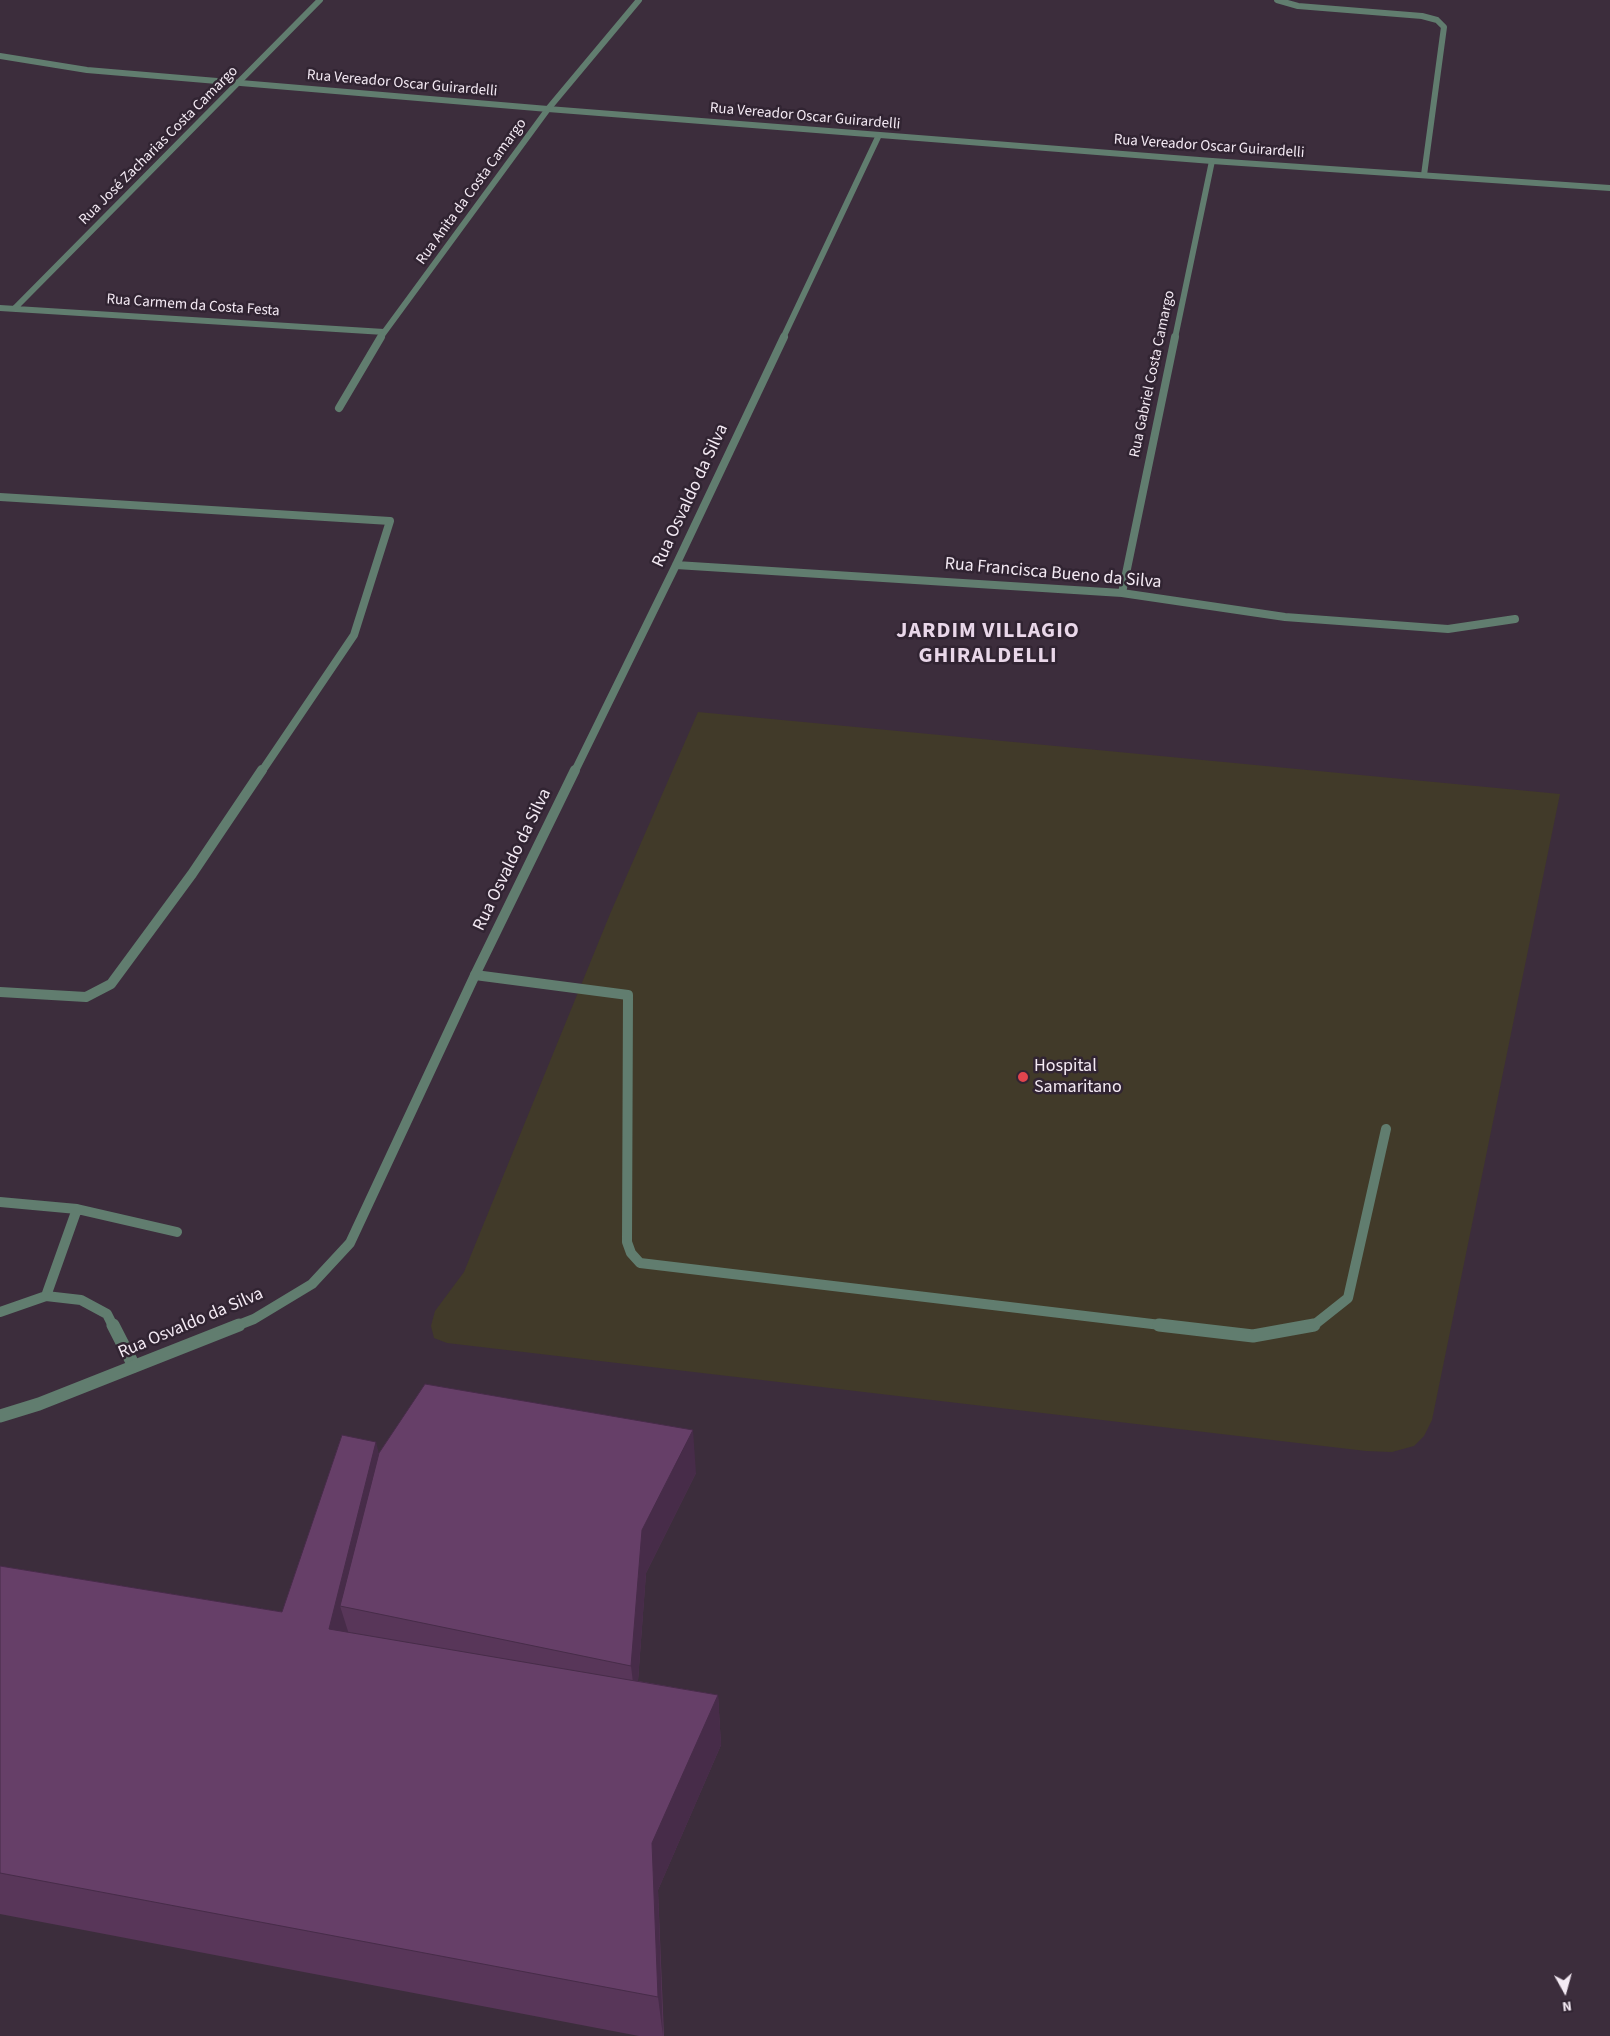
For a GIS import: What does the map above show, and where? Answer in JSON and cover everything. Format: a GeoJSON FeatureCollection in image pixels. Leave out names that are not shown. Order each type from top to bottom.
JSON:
{"type":"FeatureCollection","features":[{"type":"Feature","properties":{"kind":"street","name":"Rua José Zacharias Costa Camargo"},"geometry":{"type":"LineString","coordinates":[[14,308],[320,0]]}},
{"type":"Feature","properties":{"kind":"street","name":"Rua Anita da Costa Camargo"},"geometry":{"type":"LineString","coordinates":[[339,408],[384,332],[548,109],[639,0]]}},
{"type":"Feature","properties":{"kind":"street"},"geometry":{"type":"LineString","coordinates":[[1276,0],[1298,6],[1422,16],[1437,20],[1444,27],[1424,175]]}},
{"type":"Feature","properties":{"kind":"street","name":"Rua Vereador Oscar Guirardelli"},"geometry":{"type":"LineString","coordinates":[[0,56],[87,70],[548,109],[1212,161],[1610,187]]}},
{"type":"Feature","properties":{"kind":"street","name":"Rua Osvaldo da Silva"},"geometry":{"type":"LineString","coordinates":[[0,1416],[39,1404],[254,1318],[312,1284],[350,1243],[475,975],[676,565],[879,135]]}},
{"type":"Feature","properties":{"kind":"street","name":"Rua Gabriel Costa Camargo"},"geometry":{"type":"LineString","coordinates":[[1122,593],[1212,161]]}},
{"type":"Feature","properties":{"kind":"street","name":"Rua Carmem da Costa Festa"},"geometry":{"type":"LineString","coordinates":[[0,308],[384,332]]}},
{"type":"Feature","properties":{"kind":"street"},"geometry":{"type":"LineString","coordinates":[[0,497],[390,521],[354,635],[192,874],[111,984],[86,997],[0,992]]}},
{"type":"Feature","properties":{"kind":"street","name":"Rua Francisca Bueno da Silva"},"geometry":{"type":"LineString","coordinates":[[676,565],[1122,593],[1285,617],[1448,629],[1515,619]]}},
{"type":"Feature","properties":{"kind":"street"},"geometry":{"type":"LineString","coordinates":[[475,975],[628,995],[627,1242],[631,1253],[640,1262],[1253,1336],[1314,1325],[1348,1298],[1386,1129]]}},
{"type":"Feature","properties":{"kind":"street"},"geometry":{"type":"LineString","coordinates":[[0,1202],[77,1209],[177,1232]]}},
{"type":"Feature","properties":{"kind":"street"},"geometry":{"type":"LineString","coordinates":[[46,1296],[77,1209]]}},
{"type":"Feature","properties":{"kind":"street"},"geometry":{"type":"LineString","coordinates":[[0,1312],[46,1296],[81,1300],[107,1314],[134,1366]]}},
{"type":"Feature","properties":{"kind":"shaded area","name":"Hospital Samaritano"},"geometry":{"type":"Polygon","coordinates":[[[698,712],[1560,794],[1432,1420],[1424,1436],[1414,1446],[1392,1452],[1366,1451],[447,1343],[434,1338],[431,1326],[435,1311],[464,1272],[610,914],[698,712]]]}},
{"type":"Feature","properties":{"kind":"building"},"geometry":{"type":"Polygon","coordinates":[[[425,1384],[693,1430],[642,1530],[631,1666],[340,1606],[379,1453],[425,1384]]]}},
{"type":"Feature","properties":{"kind":"building"},"geometry":{"type":"Polygon","coordinates":[[[342,1435],[376,1442],[329,1629],[718,1695],[652,1843],[658,1997],[0,1873],[0,1566],[282,1612],[342,1435]]]}},
{"type":"Feature","properties":{"kind":"place","name":"Hospital Samaritano"},"geometry":{"type":"Point","coordinates":[1023,1077]}},
{"type":"Feature","properties":{"kind":"district","name":"JARDIM VILLAGIO GHIRALDELLI"},"geometry":{"type":"Point","coordinates":[988,644]}}]}
